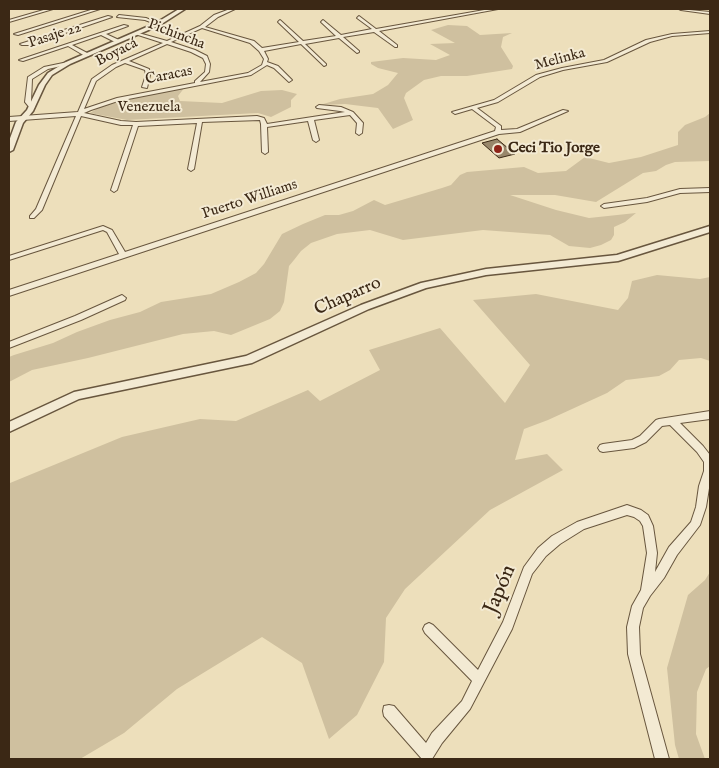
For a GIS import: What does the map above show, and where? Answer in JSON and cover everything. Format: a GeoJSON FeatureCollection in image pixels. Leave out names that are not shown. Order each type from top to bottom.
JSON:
{"type":"FeatureCollection","features":[{"type":"Feature","properties":{"kind":"street"},"geometry":{"type":"LineString","coordinates":[[9,21],[51,9]]}},
{"type":"Feature","properties":{"kind":"street"},"geometry":{"type":"LineString","coordinates":[[96,9],[110,17],[22,46],[18,42],[15,32],[96,9]]}},
{"type":"Feature","properties":{"kind":"street"},"geometry":{"type":"LineString","coordinates":[[32,107],[28,102],[30,78],[46,68],[68,63],[158,24],[180,9]]}},
{"type":"Feature","properties":{"kind":"street","name":"Boyacá"},"geometry":{"type":"LineString","coordinates":[[32,217],[38,210],[94,80],[106,70],[202,27],[221,13],[233,9]]}},
{"type":"Feature","properties":{"kind":"street"},"geometry":{"type":"LineString","coordinates":[[261,50],[496,9]]}},
{"type":"Feature","properties":{"kind":"street"},"geometry":{"type":"LineString","coordinates":[[681,9],[710,13]]}},
{"type":"Feature","properties":{"kind":"street"},"geometry":{"type":"LineString","coordinates":[[119,16],[146,19],[158,24]]}},
{"type":"Feature","properties":{"kind":"street","name":"Pasaje 22"},"geometry":{"type":"LineString","coordinates":[[21,60],[126,26],[110,17]]}},
{"type":"Feature","properties":{"kind":"street"},"geometry":{"type":"LineString","coordinates":[[359,17],[395,46]]}},
{"type":"Feature","properties":{"kind":"street"},"geometry":{"type":"LineString","coordinates":[[280,21],[324,65]]}},
{"type":"Feature","properties":{"kind":"street"},"geometry":{"type":"LineString","coordinates":[[323,21],[356,52]]}},
{"type":"Feature","properties":{"kind":"street"},"geometry":{"type":"LineString","coordinates":[[202,27],[248,40],[261,50],[266,59],[264,64],[276,67],[289,80]]}},
{"type":"Feature","properties":{"kind":"street","name":"Melinka"},"geometry":{"type":"LineString","coordinates":[[455,112],[496,101],[538,76],[562,69],[605,61],[648,41],[672,35],[710,32]]}},
{"type":"Feature","properties":{"kind":"street","name":"Pichincha"},"geometry":{"type":"LineString","coordinates":[[137,33],[194,51],[208,61],[205,75],[195,84]]}},
{"type":"Feature","properties":{"kind":"street"},"geometry":{"type":"LineString","coordinates":[[102,34],[117,41]]}},
{"type":"Feature","properties":{"kind":"street"},"geometry":{"type":"LineString","coordinates":[[69,45],[87,55]]}},
{"type":"Feature","properties":{"kind":"street"},"geometry":{"type":"LineString","coordinates":[[28,53],[35,57]]}},
{"type":"Feature","properties":{"kind":"street"},"geometry":{"type":"LineString","coordinates":[[124,61],[147,69],[145,87]]}},
{"type":"Feature","properties":{"kind":"street"},"geometry":{"type":"LineString","coordinates":[[9,150],[23,118],[32,107],[47,78],[68,63]]}},
{"type":"Feature","properties":{"kind":"street","name":"Caracas"},"geometry":{"type":"LineString","coordinates":[[79,114],[117,100],[249,74],[264,64]]}},
{"type":"Feature","properties":{"kind":"street"},"geometry":{"type":"LineString","coordinates":[[319,107],[341,109],[351,113],[360,123],[359,133]]}},
{"type":"Feature","properties":{"kind":"street"},"geometry":{"type":"LineString","coordinates":[[473,107],[499,127],[498,132]]}},
{"type":"Feature","properties":{"kind":"street","name":"Puerto Williams"},"geometry":{"type":"LineString","coordinates":[[9,292],[498,132],[518,131],[565,111]]}},
{"type":"Feature","properties":{"kind":"street"},"geometry":{"type":"LineString","coordinates":[[265,152],[264,126],[351,113]]}},
{"type":"Feature","properties":{"kind":"street","name":"Venezuela"},"geometry":{"type":"LineString","coordinates":[[9,119],[79,114],[121,123],[136,124],[260,118],[264,126]]}},
{"type":"Feature","properties":{"kind":"street"},"geometry":{"type":"LineString","coordinates":[[191,169],[200,120]]}},
{"type":"Feature","properties":{"kind":"street"},"geometry":{"type":"LineString","coordinates":[[310,120],[316,140]]}},
{"type":"Feature","properties":{"kind":"street"},"geometry":{"type":"LineString","coordinates":[[114,190],[136,124]]}},
{"type":"Feature","properties":{"kind":"street"},"geometry":{"type":"LineString","coordinates":[[604,206],[647,200],[680,191],[710,190]]}},
{"type":"Feature","properties":{"kind":"street"},"geometry":{"type":"LineString","coordinates":[[9,258],[103,228],[110,231],[123,255]]}},
{"type":"Feature","properties":{"kind":"street","name":"Chaparro"},"geometry":{"type":"LineString","coordinates":[[9,426],[78,395],[248,360],[365,307],[424,285],[486,272],[618,258],[710,229]]}},
{"type":"Feature","properties":{"kind":"street"},"geometry":{"type":"LineString","coordinates":[[9,345],[78,318],[122,298]]}},
{"type":"Feature","properties":{"kind":"street"},"geometry":{"type":"LineString","coordinates":[[603,448],[634,444],[643,439],[654,425],[659,423],[710,415]]}},
{"type":"Feature","properties":{"kind":"street"},"geometry":{"type":"LineString","coordinates":[[662,759],[634,654],[633,627],[638,606],[646,592],[660,574],[673,551],[695,525],[701,507],[704,486],[710,471],[709,461],[700,449],[672,421]]}},
{"type":"Feature","properties":{"kind":"street","name":"Japón"},"geometry":{"type":"LineString","coordinates":[[390,712],[427,754],[437,738],[466,704],[508,625],[528,571],[542,552],[556,540],[581,525],[627,510],[637,513],[644,518],[648,526],[652,554],[646,592]]}},
{"type":"Feature","properties":{"kind":"street"},"geometry":{"type":"LineString","coordinates":[[429,629],[479,680]]}},
{"type":"Feature","properties":{"kind":"shaded area"},"geometry":{"type":"Polygon","coordinates":[[[448,25],[467,26],[480,35],[512,33],[503,37],[501,47],[513,66],[512,69],[467,76],[441,76],[424,80],[406,93],[404,98],[413,120],[393,129],[378,108],[345,104],[320,105],[340,99],[373,94],[388,85],[398,73],[378,68],[371,64],[371,62],[403,58],[436,60],[450,55],[430,44],[455,43],[431,30],[448,25]]]}},
{"type":"Feature","properties":{"kind":"shaded area"},"geometry":{"type":"Polygon","coordinates":[[[185,87],[178,96],[180,101],[222,103],[261,91],[282,90],[297,94],[291,100],[291,107],[271,117],[258,113],[127,120],[90,113],[98,108],[119,102],[185,87]]]}},
{"type":"Feature","properties":{"kind":"shaded area"},"geometry":{"type":"Polygon","coordinates":[[[710,113],[710,161],[675,162],[656,171],[643,173],[596,202],[555,195],[510,195],[556,210],[589,218],[636,213],[625,222],[614,227],[614,235],[611,240],[601,245],[590,248],[569,246],[550,235],[483,230],[403,240],[370,230],[337,234],[311,243],[301,251],[289,266],[284,302],[280,311],[270,319],[231,335],[214,331],[183,334],[32,370],[9,382],[9,357],[53,343],[110,320],[140,312],[161,302],[211,294],[239,282],[256,273],[264,264],[282,234],[325,215],[339,215],[353,211],[374,200],[385,205],[442,188],[451,185],[460,175],[467,172],[524,167],[538,173],[566,171],[585,157],[609,163],[641,157],[678,145],[678,132],[685,125],[710,113]]]}},
{"type":"Feature","properties":{"kind":"shaded area"},"geometry":{"type":"Polygon","coordinates":[[[657,275],[700,279],[710,277],[710,361],[701,358],[679,360],[670,370],[659,376],[626,380],[607,393],[524,429],[515,460],[547,454],[563,470],[490,510],[405,589],[386,618],[384,662],[357,715],[329,739],[302,663],[262,637],[177,689],[124,733],[80,759],[9,759],[10,483],[122,437],[200,419],[236,421],[308,390],[320,401],[380,370],[369,350],[440,328],[505,403],[530,365],[473,300],[536,294],[618,310],[628,298],[632,281],[657,275]]]}},
{"type":"Feature","properties":{"kind":"shaded area"},"geometry":{"type":"Polygon","coordinates":[[[710,572],[710,666],[706,669],[697,692],[696,734],[705,759],[679,759],[675,745],[667,668],[688,595],[705,580],[710,572]]]}},
{"type":"Feature","properties":{"kind":"building","name":"Ceci Tio Jorge"},"geometry":{"type":"Polygon","coordinates":[[[497,139],[515,154],[499,158],[482,143],[497,139]]]}},
{"type":"Feature","properties":{"kind":"place","name":"Ceci Tio Jorge"},"geometry":{"type":"Point","coordinates":[498,149]}}]}
